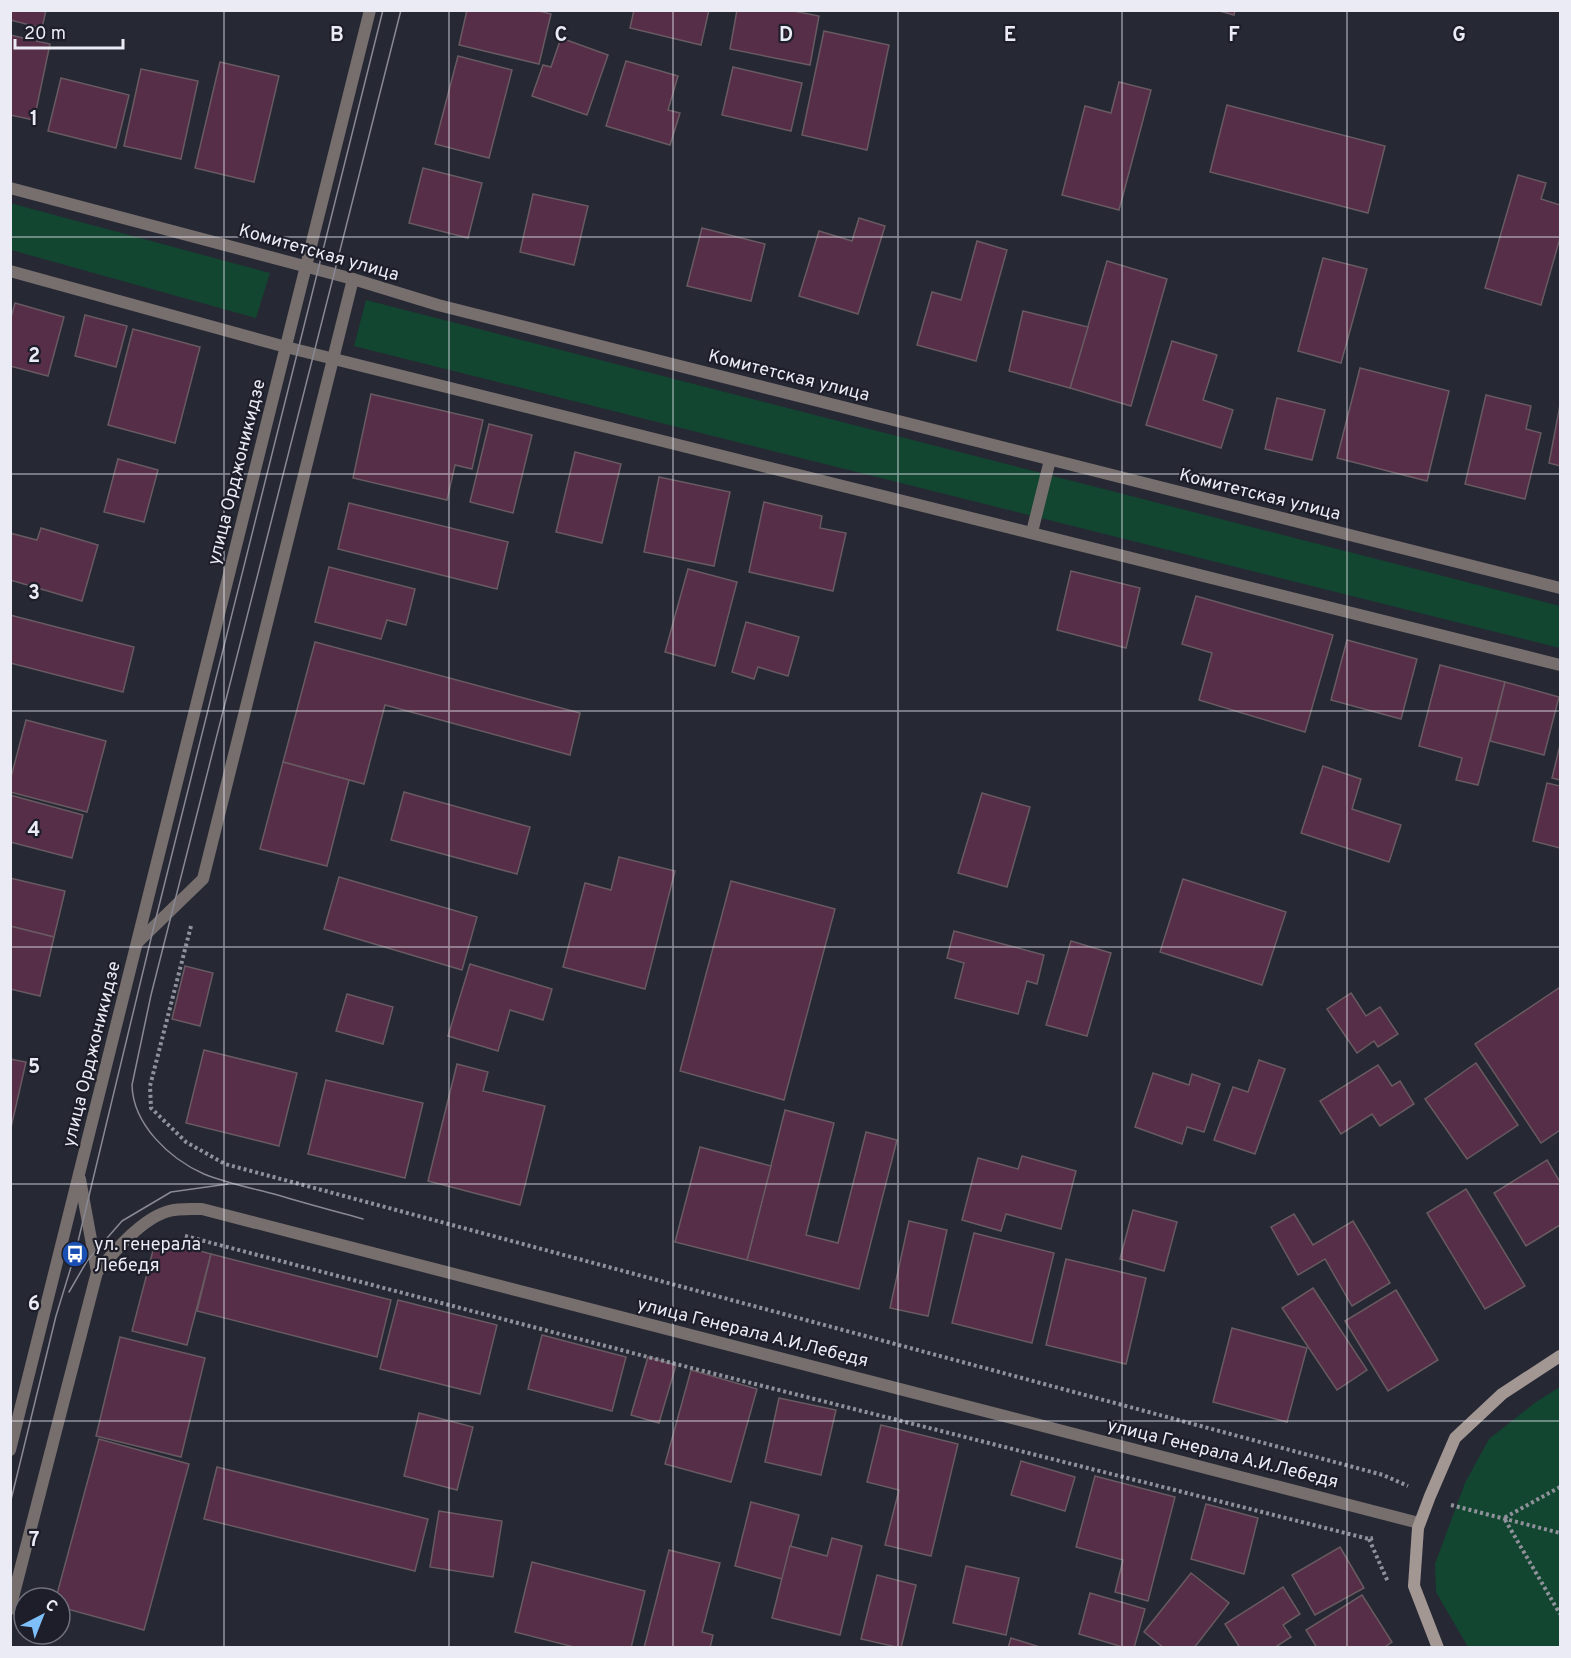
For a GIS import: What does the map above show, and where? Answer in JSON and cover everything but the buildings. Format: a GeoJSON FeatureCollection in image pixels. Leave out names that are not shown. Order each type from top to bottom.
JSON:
{"type":"FeatureCollection","features":[{"type":"Feature","properties":{"kind":"main road"},"geometry":{"type":"LineString","coordinates":[[1438,1647],[1414,1586],[1418,1526],[1430,1496],[1455,1438],[1502,1394],[1560,1356]]}},
{"type":"Feature","properties":{"kind":"street","name":"улица Орджоникидзе"},"geometry":{"type":"LineString","coordinates":[[10,1450],[370,10]]}},
{"type":"Feature","properties":{"kind":"street","name":"Комитетская улица"},"geometry":{"type":"LineString","coordinates":[[10,188],[353,279],[438,305],[1560,588]]}},
{"type":"Feature","properties":{"kind":"street"},"geometry":{"type":"LineString","coordinates":[[10,271],[285,347],[1560,665]]}},
{"type":"Feature","properties":{"kind":"street","name":"улица Орджоникидзе"},"geometry":{"type":"LineString","coordinates":[[137,943],[203,879],[353,279]]}},
{"type":"Feature","properties":{"kind":"street"},"geometry":{"type":"LineString","coordinates":[[1032,532],[1050,460]]}},
{"type":"Feature","properties":{"kind":"street","name":"улица Орджоникидзе"},"geometry":{"type":"LineString","coordinates":[[14,1586],[97,1272],[79,1174]]}},
{"type":"Feature","properties":{"kind":"street","name":"улица Генерала А.И.Лебедя"},"geometry":{"type":"LineString","coordinates":[[97,1272],[121,1244],[148,1222],[168,1211],[202,1209],[1418,1526]]}},
{"type":"Feature","properties":{"kind":"path"},"geometry":{"type":"LineString","coordinates":[[191,925],[150,1086],[151,1108],[186,1142],[225,1164],[1383,1475],[1448,1504],[1560,1533]]}},
{"type":"Feature","properties":{"kind":"path"},"geometry":{"type":"LineString","coordinates":[[148,1222],[186,1236],[544,1330],[1369,1539],[1418,1526]]}},
{"type":"Feature","properties":{"kind":"path"},"geometry":{"type":"LineString","coordinates":[[1504,1518],[1560,1487]]}},
{"type":"Feature","properties":{"kind":"path"},"geometry":{"type":"LineString","coordinates":[[1504,1518],[1560,1614]]}},
{"type":"Feature","properties":{"kind":"green space"},"geometry":{"type":"Polygon","coordinates":[[[10,203],[270,273],[256,318],[11,250],[10,203]]]}},
{"type":"Feature","properties":{"kind":"green space"},"geometry":{"type":"Polygon","coordinates":[[[366,300],[1560,606],[1560,648],[354,346],[366,300]]]}},
{"type":"Feature","properties":{"kind":"green space"},"geometry":{"type":"Polygon","coordinates":[[[1560,1387],[1560,1647],[1468,1647],[1436,1592],[1435,1564],[1465,1483],[1489,1439],[1536,1402],[1560,1387]]]}},
{"type":"Feature","properties":{"kind":"tram line"},"geometry":{"type":"LineString","coordinates":[[10,1504],[56,1316],[75,1254],[154,926],[383,10]]}},
{"type":"Feature","properties":{"kind":"tram line"},"geometry":{"type":"LineString","coordinates":[[363,1219],[221,1180],[191,1168],[167,1150],[146,1127],[134,1100],[132,1085],[151,995],[401,10]]}},
{"type":"Feature","properties":{"kind":"tram line"},"geometry":{"type":"LineString","coordinates":[[69,1292],[87,1261],[122,1221],[171,1192],[228,1184]]}},
{"type":"Feature","properties":{"kind":"place","name":"ул. генерала Лебедя"},"geometry":{"type":"Point","coordinates":[75,1254]}}]}
